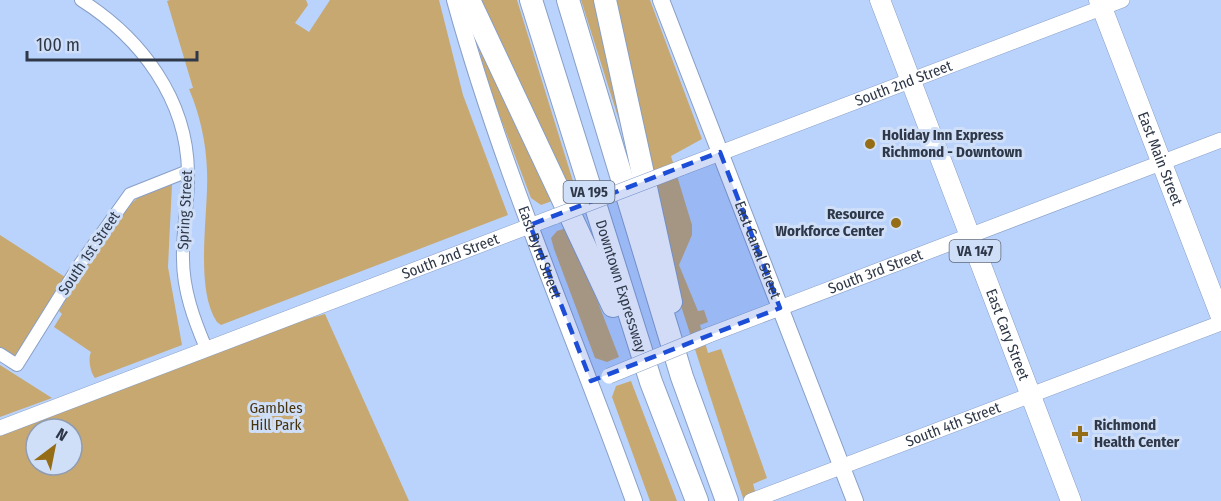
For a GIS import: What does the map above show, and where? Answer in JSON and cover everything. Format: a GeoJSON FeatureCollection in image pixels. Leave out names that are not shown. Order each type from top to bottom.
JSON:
{"type":"FeatureCollection","features":[{"type":"Feature","properties":{"kind":"highway"},"geometry":{"type":"LineString","coordinates":[[469,0],[651,382]]}},
{"type":"Feature","properties":{"kind":"highway","name":"Downtown Expressway"},"geometry":{"type":"LineString","coordinates":[[531,0],[651,382],[697,501]]}},
{"type":"Feature","properties":{"kind":"highway","name":"VA 195"},"geometry":{"type":"LineString","coordinates":[[568,0],[682,377],[727,501]]}},
{"type":"Feature","properties":{"kind":"highway"},"geometry":{"type":"LineString","coordinates":[[605,0],[668,274],[682,377]]}},
{"type":"Feature","properties":{"kind":"main road","name":"East Byrd Street"},"geometry":{"type":"LineString","coordinates":[[455,0],[481,91],[634,501]]}},
{"type":"Feature","properties":{"kind":"main road","name":"East Canal Street"},"geometry":{"type":"LineString","coordinates":[[661,0],[855,501]]}},
{"type":"Feature","properties":{"kind":"main road","name":"East Cary Street"},"geometry":{"type":"LineString","coordinates":[[880,0],[1071,501]]}},
{"type":"Feature","properties":{"kind":"main road","name":"East Main Street"},"geometry":{"type":"LineString","coordinates":[[1100,4],[1221,317]]}},
{"type":"Feature","properties":{"kind":"street","name":"Spring Street"},"geometry":{"type":"LineString","coordinates":[[81,0],[130,38],[155,68],[176,108],[188,171],[183,260],[187,292],[206,348]]}},
{"type":"Feature","properties":{"kind":"street","name":"South 2nd Street"},"geometry":{"type":"LineString","coordinates":[[0,428],[910,80],[1100,4],[1122,0]]}},
{"type":"Feature","properties":{"kind":"street","name":"South 3rd Street"},"geometry":{"type":"LineString","coordinates":[[591,381],[1221,140]]}},
{"type":"Feature","properties":{"kind":"street","name":"South 1st Street"},"geometry":{"type":"LineString","coordinates":[[0,354],[17,365],[80,264],[130,194],[188,171]]}},
{"type":"Feature","properties":{"kind":"street","name":"South 4th Street"},"geometry":{"type":"LineString","coordinates":[[757,499],[1221,323]]}},
{"type":"Feature","properties":{"kind":"highlighted area"},"geometry":{"type":"Polygon","coordinates":[[[720,152],[780,308],[591,381],[530,225],[720,152]]]}},
{"type":"Feature","properties":{"kind":"green space"},"geometry":{"type":"Polygon","coordinates":[[[306,0],[308,5],[295,23],[309,32],[330,0],[439,0],[463,95],[508,215],[221,325],[217,322],[210,307],[204,270],[207,171],[204,139],[189,89],[193,88],[167,1],[306,0]]]}},
{"type":"Feature","properties":{"kind":"green space"},"geometry":{"type":"Polygon","coordinates":[[[477,0],[517,0],[597,259],[477,0]]]}},
{"type":"Feature","properties":{"kind":"green space"},"geometry":{"type":"Polygon","coordinates":[[[581,0],[599,0],[624,136],[581,0]]]}},
{"type":"Feature","properties":{"kind":"green space"},"geometry":{"type":"Polygon","coordinates":[[[613,0],[650,0],[702,139],[671,156],[692,225],[692,235],[679,265],[698,311],[704,310],[708,322],[700,325],[708,353],[721,349],[767,478],[753,484],[758,501],[744,501],[682,309],[668,237],[613,0]]]}},
{"type":"Feature","properties":{"kind":"green space"},"geometry":{"type":"Polygon","coordinates":[[[472,24],[555,200],[541,205],[531,198],[490,90],[472,24]]]}},
{"type":"Feature","properties":{"kind":"green space"},"geometry":{"type":"Polygon","coordinates":[[[172,184],[168,267],[182,345],[95,378],[90,365],[91,352],[54,327],[62,314],[59,311],[96,249],[119,216],[141,196],[172,184]]]}},
{"type":"Feature","properties":{"kind":"green space"},"geometry":{"type":"Polygon","coordinates":[[[569,227],[619,357],[607,362],[595,358],[554,249],[551,238],[557,231],[569,227]]]}},
{"type":"Feature","properties":{"kind":"green space"},"geometry":{"type":"Polygon","coordinates":[[[0,235],[65,277],[15,356],[0,347],[0,235]]]}},
{"type":"Feature","properties":{"kind":"green space","name":"Gambles Hill Park"},"geometry":{"type":"Polygon","coordinates":[[[325,314],[409,501],[0,501],[0,428],[24,419],[24,477],[84,477],[84,417],[28,417],[206,348],[325,314]]]}},
{"type":"Feature","properties":{"kind":"green space"},"geometry":{"type":"Polygon","coordinates":[[[0,365],[52,398],[0,417],[0,365]]]}},
{"type":"Feature","properties":{"kind":"green space"},"geometry":{"type":"Polygon","coordinates":[[[631,381],[677,501],[650,501],[612,397],[616,386],[631,381]]]}},
{"type":"Feature","properties":{"kind":"place","name":"Holiday Inn Express Richmond - Downtown"},"geometry":{"type":"Point","coordinates":[870,144]}},
{"type":"Feature","properties":{"kind":"place","name":"Resource Workforce Center"},"geometry":{"type":"Point","coordinates":[896,223]}},
{"type":"Feature","properties":{"kind":"place","name":"Richmond Health Center"},"geometry":{"type":"Point","coordinates":[1080,434]}}]}
